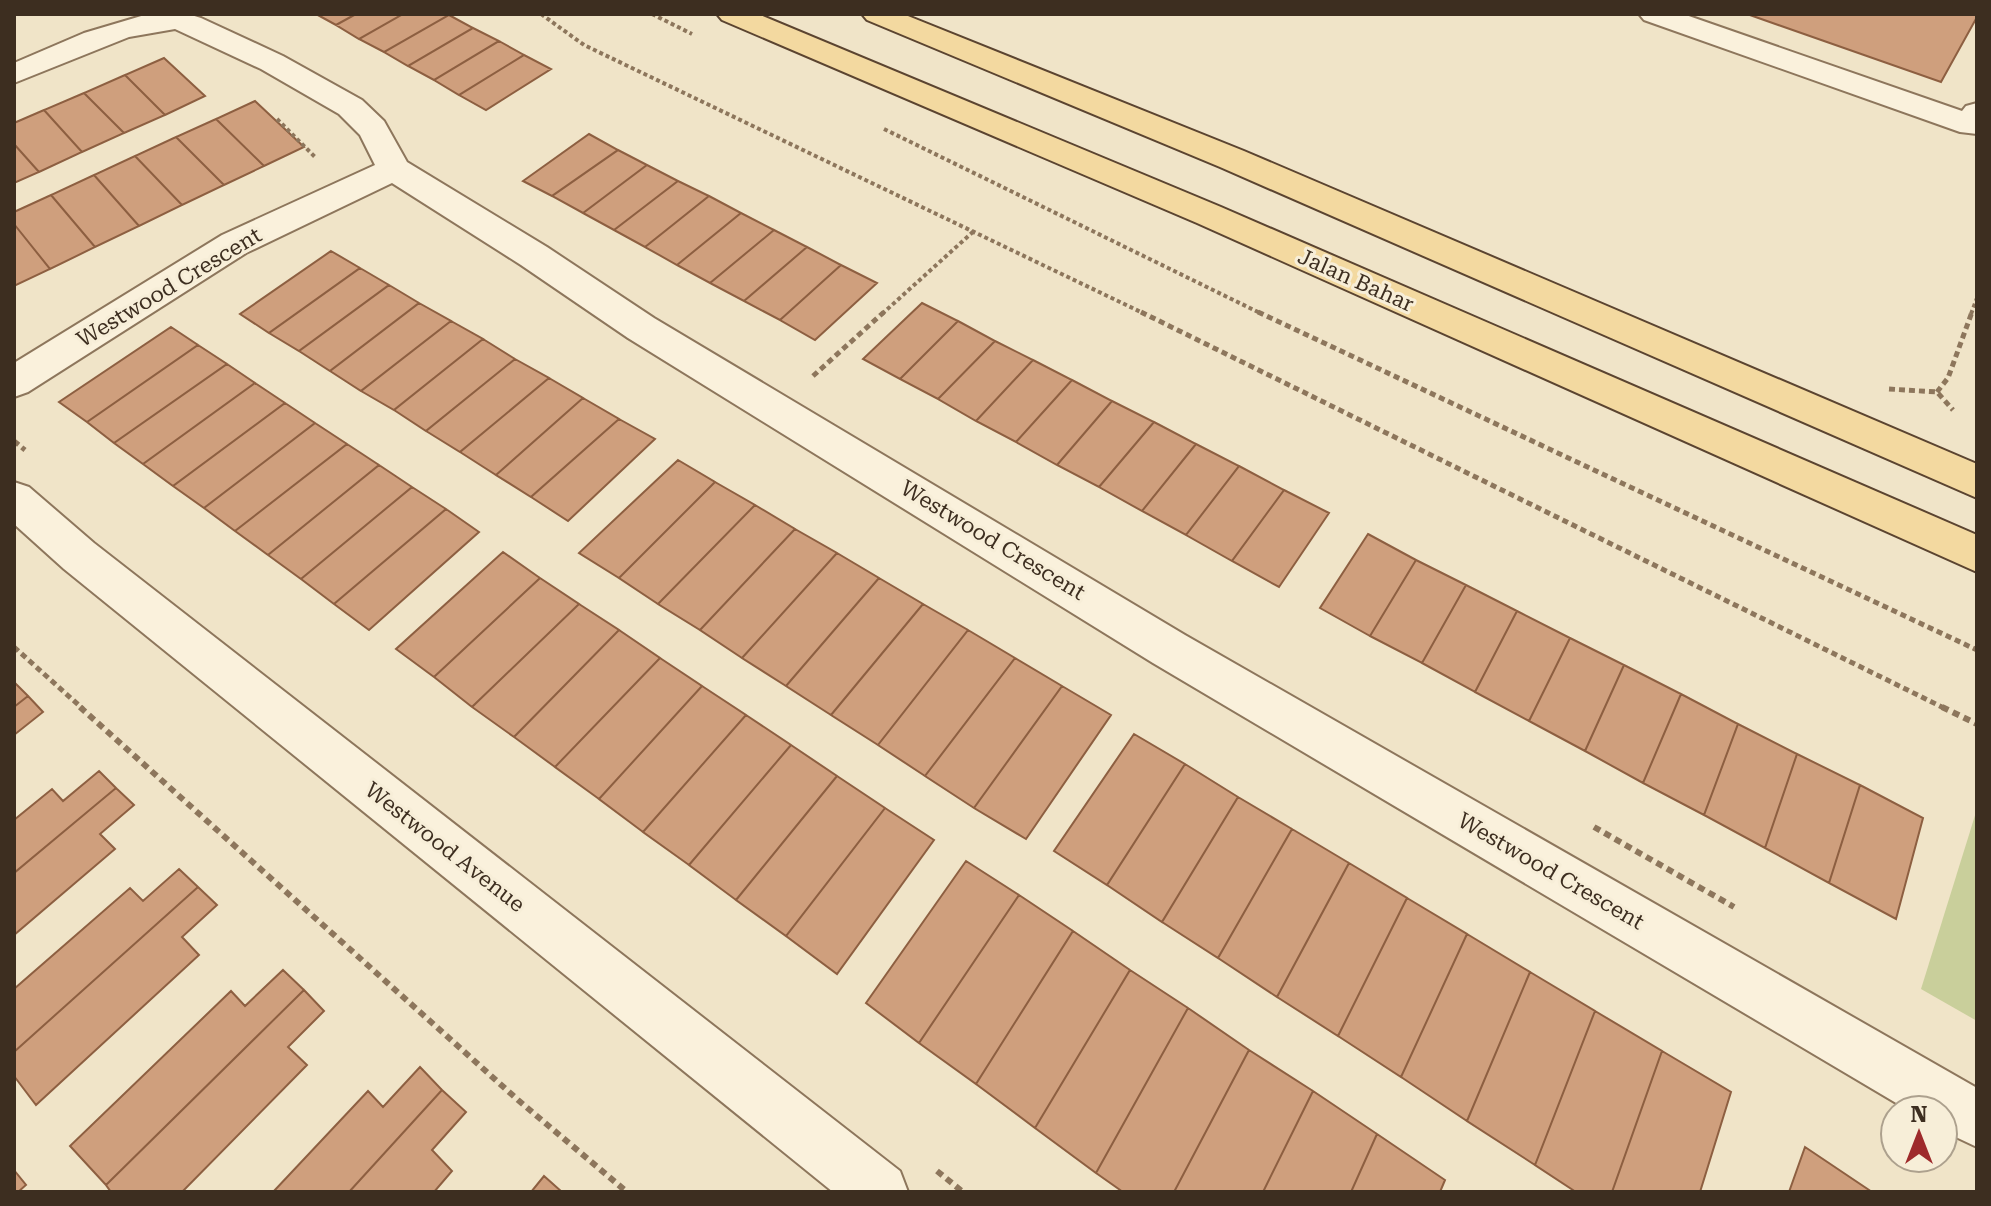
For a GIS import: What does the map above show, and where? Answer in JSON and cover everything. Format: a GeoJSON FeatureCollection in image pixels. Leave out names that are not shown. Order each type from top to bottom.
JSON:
{"type":"FeatureCollection","features":[{"type":"Feature","properties":{"kind":"main road","name":"Jalan Bahar"},"geometry":{"type":"LineString","coordinates":[[732,14],[1209,215],[1977,554]]}},
{"type":"Feature","properties":{"kind":"main road"},"geometry":{"type":"LineString","coordinates":[[877,14],[1232,159],[1977,482]]}},
{"type":"Feature","properties":{"kind":"main road"},"geometry":{"type":"LineString","coordinates":[[1209,215],[1250,213],[1257,210],[1267,197],[1256,179],[1232,159]]}},
{"type":"Feature","properties":{"kind":"street"},"geometry":{"type":"LineString","coordinates":[[1654,14],[1971,125],[1977,113]]}},
{"type":"Feature","properties":{"kind":"street"},"geometry":{"type":"LineString","coordinates":[[14,74],[112,35],[152,22],[177,20],[199,27],[246,51],[330,94],[361,114],[382,142],[394,169]]}},
{"type":"Feature","properties":{"kind":"street","name":"Westwood Crescent"},"geometry":{"type":"LineString","coordinates":[[14,382],[234,244],[394,169],[534,256],[641,328],[1169,649],[1977,1119]]}},
{"type":"Feature","properties":{"kind":"street","name":"Westwood Avenue"},"geometry":{"type":"LineString","coordinates":[[14,499],[79,556],[879,1192]]}},
{"type":"Feature","properties":{"kind":"path"},"geometry":{"type":"LineString","coordinates":[[541,14],[584,45],[975,230],[1977,724]]}},
{"type":"Feature","properties":{"kind":"path"},"geometry":{"type":"LineString","coordinates":[[652,14],[695,35]]}},
{"type":"Feature","properties":{"kind":"path"},"geometry":{"type":"LineString","coordinates":[[277,119],[348,191]]}},
{"type":"Feature","properties":{"kind":"path"},"geometry":{"type":"LineString","coordinates":[[881,127],[1182,276],[1977,650]]}},
{"type":"Feature","properties":{"kind":"path"},"geometry":{"type":"LineString","coordinates":[[811,378],[975,230]]}},
{"type":"Feature","properties":{"kind":"path"},"geometry":{"type":"LineString","coordinates":[[1937,392],[1948,378],[1977,298]]}},
{"type":"Feature","properties":{"kind":"path"},"geometry":{"type":"LineString","coordinates":[[14,647],[518,1100],[627,1192]]}},
{"type":"Feature","properties":{"kind":"green space"},"geometry":{"type":"Polygon","coordinates":[[[1977,809],[1977,1021],[1921,989],[1977,809]]]}},
{"type":"Feature","properties":{"kind":"building"},"geometry":{"type":"Polygon","coordinates":[[[316,14],[356,14],[336,25],[316,14]]]}},
{"type":"Feature","properties":{"kind":"building"},"geometry":{"type":"Polygon","coordinates":[[[356,14],[403,14],[359,39],[336,25],[356,14]]]}},
{"type":"Feature","properties":{"kind":"building"},"geometry":{"type":"Polygon","coordinates":[[[403,14],[449,15],[384,52],[359,39],[403,14]]]}},
{"type":"Feature","properties":{"kind":"building"},"geometry":{"type":"Polygon","coordinates":[[[1747,14],[1977,14],[1977,17],[1941,82],[1747,14]]]}},
{"type":"Feature","properties":{"kind":"building"},"geometry":{"type":"Polygon","coordinates":[[[449,15],[473,28],[408,66],[384,52],[449,15]]]}},
{"type":"Feature","properties":{"kind":"building"},"geometry":{"type":"Polygon","coordinates":[[[473,28],[499,41],[434,80],[408,66],[473,28]]]}},
{"type":"Feature","properties":{"kind":"building"},"geometry":{"type":"Polygon","coordinates":[[[499,41],[524,55],[459,95],[434,80],[499,41]]]}},
{"type":"Feature","properties":{"kind":"building"},"geometry":{"type":"Polygon","coordinates":[[[524,55],[551,69],[486,110],[459,95],[524,55]]]}},
{"type":"Feature","properties":{"kind":"building"},"geometry":{"type":"Polygon","coordinates":[[[164,58],[205,96],[165,115],[125,75],[164,58]]]}},
{"type":"Feature","properties":{"kind":"building"},"geometry":{"type":"Polygon","coordinates":[[[125,75],[165,115],[124,133],[84,93],[125,75]]]}},
{"type":"Feature","properties":{"kind":"building"},"geometry":{"type":"Polygon","coordinates":[[[84,93],[124,133],[82,152],[44,110],[84,93]]]}},
{"type":"Feature","properties":{"kind":"building"},"geometry":{"type":"Polygon","coordinates":[[[255,101],[304,147],[264,166],[216,119],[255,101]]]}},
{"type":"Feature","properties":{"kind":"building"},"geometry":{"type":"Polygon","coordinates":[[[44,110],[82,152],[39,172],[14,144],[14,123],[44,110]]]}},
{"type":"Feature","properties":{"kind":"building"},"geometry":{"type":"Polygon","coordinates":[[[216,119],[264,166],[224,185],[176,137],[216,119]]]}},
{"type":"Feature","properties":{"kind":"building"},"geometry":{"type":"Polygon","coordinates":[[[589,134],[618,150],[552,196],[523,181],[589,134]]]}},
{"type":"Feature","properties":{"kind":"building"},"geometry":{"type":"Polygon","coordinates":[[[176,137],[224,185],[182,205],[135,156],[176,137]]]}},
{"type":"Feature","properties":{"kind":"building"},"geometry":{"type":"Polygon","coordinates":[[[14,144],[39,172],[14,183],[14,144]]]}},
{"type":"Feature","properties":{"kind":"building"},"geometry":{"type":"Polygon","coordinates":[[[618,150],[647,165],[583,213],[552,196],[618,150]]]}},
{"type":"Feature","properties":{"kind":"building"},"geometry":{"type":"Polygon","coordinates":[[[135,156],[182,205],[139,226],[94,175],[135,156]]]}},
{"type":"Feature","properties":{"kind":"building"},"geometry":{"type":"Polygon","coordinates":[[[647,165],[678,181],[614,230],[583,213],[647,165]]]}},
{"type":"Feature","properties":{"kind":"building"},"geometry":{"type":"Polygon","coordinates":[[[94,175],[139,226],[95,247],[51,195],[94,175]]]}},
{"type":"Feature","properties":{"kind":"building"},"geometry":{"type":"Polygon","coordinates":[[[678,181],[709,196],[645,247],[614,230],[678,181]]]}},
{"type":"Feature","properties":{"kind":"building"},"geometry":{"type":"Polygon","coordinates":[[[51,195],[95,247],[50,269],[14,224],[14,212],[51,195]]]}},
{"type":"Feature","properties":{"kind":"building"},"geometry":{"type":"Polygon","coordinates":[[[709,196],[741,213],[677,265],[645,247],[709,196]]]}},
{"type":"Feature","properties":{"kind":"building"},"geometry":{"type":"Polygon","coordinates":[[[741,213],[774,230],[710,283],[677,265],[741,213]]]}},
{"type":"Feature","properties":{"kind":"building"},"geometry":{"type":"Polygon","coordinates":[[[14,224],[50,269],[14,286],[14,224]]]}},
{"type":"Feature","properties":{"kind":"building"},"geometry":{"type":"Polygon","coordinates":[[[774,230],[807,247],[744,301],[710,283],[774,230]]]}},
{"type":"Feature","properties":{"kind":"building"},"geometry":{"type":"Polygon","coordinates":[[[807,247],[841,265],[780,320],[744,301],[807,247]]]}},
{"type":"Feature","properties":{"kind":"building"},"geometry":{"type":"Polygon","coordinates":[[[331,251],[360,268],[269,333],[240,314],[331,251]]]}},
{"type":"Feature","properties":{"kind":"building"},"geometry":{"type":"Polygon","coordinates":[[[841,265],[877,283],[815,340],[780,320],[841,265]]]}},
{"type":"Feature","properties":{"kind":"building"},"geometry":{"type":"Polygon","coordinates":[[[360,268],[389,285],[299,351],[269,333],[360,268]]]}},
{"type":"Feature","properties":{"kind":"building"},"geometry":{"type":"Polygon","coordinates":[[[389,285],[419,303],[330,371],[299,351],[389,285]]]}},
{"type":"Feature","properties":{"kind":"building"},"geometry":{"type":"Polygon","coordinates":[[[419,303],[451,321],[361,391],[330,371],[419,303]]]}},
{"type":"Feature","properties":{"kind":"building"},"geometry":{"type":"Polygon","coordinates":[[[922,303],[958,321],[900,379],[863,359],[922,303]]]}},
{"type":"Feature","properties":{"kind":"building"},"geometry":{"type":"Polygon","coordinates":[[[451,321],[483,339],[394,410],[361,391],[451,321]]]}},
{"type":"Feature","properties":{"kind":"building"},"geometry":{"type":"Polygon","coordinates":[[[958,321],[995,341],[938,399],[900,379],[958,321]]]}},
{"type":"Feature","properties":{"kind":"building"},"geometry":{"type":"Polygon","coordinates":[[[171,327],[198,345],[87,422],[59,402],[171,327]]]}},
{"type":"Feature","properties":{"kind":"building"},"geometry":{"type":"Polygon","coordinates":[[[483,339],[515,359],[426,431],[394,410],[483,339]]]}},
{"type":"Feature","properties":{"kind":"building"},"geometry":{"type":"Polygon","coordinates":[[[995,341],[1033,360],[976,421],[938,399],[995,341]]]}},
{"type":"Feature","properties":{"kind":"building"},"geometry":{"type":"Polygon","coordinates":[[[198,345],[227,364],[114,443],[87,422],[198,345]]]}},
{"type":"Feature","properties":{"kind":"building"},"geometry":{"type":"Polygon","coordinates":[[[515,359],[549,378],[460,452],[426,431],[515,359]]]}},
{"type":"Feature","properties":{"kind":"building"},"geometry":{"type":"Polygon","coordinates":[[[1033,360],[1072,380],[1016,442],[976,421],[1033,360]]]}},
{"type":"Feature","properties":{"kind":"building"},"geometry":{"type":"Polygon","coordinates":[[[227,364],[255,383],[143,464],[114,443],[227,364]]]}},
{"type":"Feature","properties":{"kind":"building"},"geometry":{"type":"Polygon","coordinates":[[[549,378],[583,398],[496,475],[460,452],[549,378]]]}},
{"type":"Feature","properties":{"kind":"building"},"geometry":{"type":"Polygon","coordinates":[[[1072,380],[1112,401],[1057,465],[1016,442],[1072,380]]]}},
{"type":"Feature","properties":{"kind":"building"},"geometry":{"type":"Polygon","coordinates":[[[255,383],[285,403],[173,486],[143,464],[255,383]]]}},
{"type":"Feature","properties":{"kind":"building"},"geometry":{"type":"Polygon","coordinates":[[[583,398],[619,419],[531,497],[496,475],[583,398]]]}},
{"type":"Feature","properties":{"kind":"building"},"geometry":{"type":"Polygon","coordinates":[[[1112,401],[1154,422],[1099,487],[1057,465],[1112,401]]]}},
{"type":"Feature","properties":{"kind":"building"},"geometry":{"type":"Polygon","coordinates":[[[285,403],[315,423],[204,508],[173,486],[285,403]]]}},
{"type":"Feature","properties":{"kind":"building"},"geometry":{"type":"Polygon","coordinates":[[[619,419],[655,439],[568,521],[531,497],[619,419]]]}},
{"type":"Feature","properties":{"kind":"building"},"geometry":{"type":"Polygon","coordinates":[[[1154,422],[1196,444],[1142,511],[1099,487],[1154,422]]]}},
{"type":"Feature","properties":{"kind":"building"},"geometry":{"type":"Polygon","coordinates":[[[315,423],[347,444],[235,531],[204,508],[315,423]]]}},
{"type":"Feature","properties":{"kind":"building"},"geometry":{"type":"Polygon","coordinates":[[[347,444],[379,465],[268,555],[235,531],[347,444]]]}},
{"type":"Feature","properties":{"kind":"building"},"geometry":{"type":"Polygon","coordinates":[[[1196,444],[1239,466],[1186,535],[1142,511],[1196,444]]]}},
{"type":"Feature","properties":{"kind":"building"},"geometry":{"type":"Polygon","coordinates":[[[678,460],[715,482],[619,578],[579,553],[678,460]]]}},
{"type":"Feature","properties":{"kind":"building"},"geometry":{"type":"Polygon","coordinates":[[[379,465],[412,487],[301,579],[268,555],[379,465]]]}},
{"type":"Feature","properties":{"kind":"building"},"geometry":{"type":"Polygon","coordinates":[[[1239,466],[1284,490],[1232,561],[1186,535],[1239,466]]]}},
{"type":"Feature","properties":{"kind":"building"},"geometry":{"type":"Polygon","coordinates":[[[715,482],[755,505],[658,604],[619,578],[715,482]]]}},
{"type":"Feature","properties":{"kind":"building"},"geometry":{"type":"Polygon","coordinates":[[[412,487],[446,509],[334,604],[301,579],[412,487]]]}},
{"type":"Feature","properties":{"kind":"building"},"geometry":{"type":"Polygon","coordinates":[[[1284,490],[1329,513],[1279,587],[1232,561],[1284,490]]]}},
{"type":"Feature","properties":{"kind":"building"},"geometry":{"type":"Polygon","coordinates":[[[755,505],[795,529],[700,630],[658,604],[755,505]]]}},
{"type":"Feature","properties":{"kind":"building"},"geometry":{"type":"Polygon","coordinates":[[[446,509],[479,532],[369,630],[334,604],[446,509]]]}},
{"type":"Feature","properties":{"kind":"building"},"geometry":{"type":"Polygon","coordinates":[[[795,529],[837,553],[742,658],[700,630],[795,529]]]}},
{"type":"Feature","properties":{"kind":"building"},"geometry":{"type":"Polygon","coordinates":[[[1368,534],[1416,560],[1370,636],[1320,608],[1368,534]]]}},
{"type":"Feature","properties":{"kind":"building"},"geometry":{"type":"Polygon","coordinates":[[[503,552],[540,578],[434,677],[396,649],[503,552]]]}},
{"type":"Feature","properties":{"kind":"building"},"geometry":{"type":"Polygon","coordinates":[[[837,553],[879,578],[786,686],[742,658],[837,553]]]}},
{"type":"Feature","properties":{"kind":"building"},"geometry":{"type":"Polygon","coordinates":[[[1416,560],[1466,585],[1422,663],[1370,636],[1416,560]]]}},
{"type":"Feature","properties":{"kind":"building"},"geometry":{"type":"Polygon","coordinates":[[[540,578],[579,604],[472,707],[434,677],[540,578]]]}},
{"type":"Feature","properties":{"kind":"building"},"geometry":{"type":"Polygon","coordinates":[[[879,578],[923,604],[831,715],[786,686],[879,578]]]}},
{"type":"Feature","properties":{"kind":"building"},"geometry":{"type":"Polygon","coordinates":[[[1466,585],[1517,611],[1475,692],[1422,663],[1466,585]]]}},
{"type":"Feature","properties":{"kind":"building"},"geometry":{"type":"Polygon","coordinates":[[[579,604],[619,630],[514,737],[472,707],[579,604]]]}},
{"type":"Feature","properties":{"kind":"building"},"geometry":{"type":"Polygon","coordinates":[[[923,604],[968,630],[878,745],[831,715],[923,604]]]}},
{"type":"Feature","properties":{"kind":"building"},"geometry":{"type":"Polygon","coordinates":[[[1517,611],[1570,638],[1529,721],[1475,692],[1517,611]]]}},
{"type":"Feature","properties":{"kind":"building"},"geometry":{"type":"Polygon","coordinates":[[[619,630],[660,658],[555,767],[514,737],[619,630]]]}},
{"type":"Feature","properties":{"kind":"building"},"geometry":{"type":"Polygon","coordinates":[[[968,630],[1015,658],[925,776],[878,745],[968,630]]]}},
{"type":"Feature","properties":{"kind":"building"},"geometry":{"type":"Polygon","coordinates":[[[1570,638],[1624,665],[1585,751],[1529,721],[1570,638]]]}},
{"type":"Feature","properties":{"kind":"building"},"geometry":{"type":"Polygon","coordinates":[[[660,658],[702,686],[599,799],[555,767],[660,658]]]}},
{"type":"Feature","properties":{"kind":"building"},"geometry":{"type":"Polygon","coordinates":[[[1015,658],[1062,686],[974,808],[925,776],[1015,658]]]}},
{"type":"Feature","properties":{"kind":"building"},"geometry":{"type":"Polygon","coordinates":[[[1624,665],[1681,694],[1643,783],[1585,751],[1624,665]]]}},
{"type":"Feature","properties":{"kind":"building"},"geometry":{"type":"Polygon","coordinates":[[[14,682],[28,696],[14,707],[14,682]]]}},
{"type":"Feature","properties":{"kind":"building"},"geometry":{"type":"Polygon","coordinates":[[[702,686],[746,715],[643,832],[599,799],[702,686]]]}},
{"type":"Feature","properties":{"kind":"building"},"geometry":{"type":"Polygon","coordinates":[[[1062,686],[1111,715],[1026,839],[974,808],[1062,686]]]}},
{"type":"Feature","properties":{"kind":"building"},"geometry":{"type":"Polygon","coordinates":[[[1681,694],[1738,724],[1704,815],[1643,783],[1681,694]]]}},
{"type":"Feature","properties":{"kind":"building"},"geometry":{"type":"Polygon","coordinates":[[[28,696],[43,712],[14,735],[14,707],[28,696]]]}},
{"type":"Feature","properties":{"kind":"building"},"geometry":{"type":"Polygon","coordinates":[[[746,715],[791,745],[689,865],[643,832],[746,715]]]}},
{"type":"Feature","properties":{"kind":"building"},"geometry":{"type":"Polygon","coordinates":[[[1738,724],[1797,754],[1765,848],[1704,815],[1738,724]]]}},
{"type":"Feature","properties":{"kind":"building"},"geometry":{"type":"Polygon","coordinates":[[[1134,734],[1185,764],[1107,885],[1054,851],[1134,734]]]}},
{"type":"Feature","properties":{"kind":"building"},"geometry":{"type":"Polygon","coordinates":[[[791,745],[837,776],[736,900],[689,865],[791,745]]]}},
{"type":"Feature","properties":{"kind":"building"},"geometry":{"type":"Polygon","coordinates":[[[1797,754],[1860,785],[1829,883],[1765,848],[1797,754]]]}},
{"type":"Feature","properties":{"kind":"building"},"geometry":{"type":"Polygon","coordinates":[[[1185,764],[1238,797],[1162,922],[1107,885],[1185,764]]]}},
{"type":"Feature","properties":{"kind":"building"},"geometry":{"type":"Polygon","coordinates":[[[99,771],[116,788],[14,873],[14,820],[52,789],[63,801],[99,771]]]}},
{"type":"Feature","properties":{"kind":"building"},"geometry":{"type":"Polygon","coordinates":[[[837,776],[885,808],[786,936],[736,900],[837,776]]]}},
{"type":"Feature","properties":{"kind":"building"},"geometry":{"type":"Polygon","coordinates":[[[1860,785],[1923,818],[1896,919],[1829,883],[1860,785]]]}},
{"type":"Feature","properties":{"kind":"building"},"geometry":{"type":"Polygon","coordinates":[[[116,788],[134,805],[100,834],[115,849],[14,935],[14,873],[116,788]]]}},
{"type":"Feature","properties":{"kind":"building"},"geometry":{"type":"Polygon","coordinates":[[[1238,797],[1292,829],[1218,958],[1162,922],[1238,797]]]}},
{"type":"Feature","properties":{"kind":"building"},"geometry":{"type":"Polygon","coordinates":[[[885,808],[934,840],[837,974],[786,936],[885,808]]]}},
{"type":"Feature","properties":{"kind":"building"},"geometry":{"type":"Polygon","coordinates":[[[1292,829],[1349,863],[1277,997],[1218,958],[1292,829]]]}},
{"type":"Feature","properties":{"kind":"building"},"geometry":{"type":"Polygon","coordinates":[[[966,861],[1019,895],[919,1043],[866,1003],[966,861]]]}},
{"type":"Feature","properties":{"kind":"building"},"geometry":{"type":"Polygon","coordinates":[[[1349,863],[1407,898],[1338,1036],[1277,997],[1349,863]]]}},
{"type":"Feature","properties":{"kind":"building"},"geometry":{"type":"Polygon","coordinates":[[[179,869],[198,887],[14,1052],[14,989],[130,888],[143,901],[179,869]]]}},
{"type":"Feature","properties":{"kind":"building"},"geometry":{"type":"Polygon","coordinates":[[[198,887],[217,905],[182,937],[199,955],[36,1105],[14,1076],[14,1052],[198,887]]]}},
{"type":"Feature","properties":{"kind":"building"},"geometry":{"type":"Polygon","coordinates":[[[1019,895],[1073,931],[976,1084],[919,1043],[1019,895]]]}},
{"type":"Feature","properties":{"kind":"building"},"geometry":{"type":"Polygon","coordinates":[[[1407,898],[1467,934],[1401,1077],[1338,1036],[1407,898]]]}},
{"type":"Feature","properties":{"kind":"building"},"geometry":{"type":"Polygon","coordinates":[[[1073,931],[1130,970],[1035,1128],[976,1084],[1073,931]]]}},
{"type":"Feature","properties":{"kind":"building"},"geometry":{"type":"Polygon","coordinates":[[[1467,934],[1530,972],[1467,1121],[1401,1077],[1467,934]]]}},
{"type":"Feature","properties":{"kind":"building"},"geometry":{"type":"Polygon","coordinates":[[[283,970],[304,990],[106,1185],[70,1146],[231,991],[245,1006],[283,970]]]}},
{"type":"Feature","properties":{"kind":"building"},"geometry":{"type":"Polygon","coordinates":[[[1130,970],[1188,1008],[1096,1173],[1035,1128],[1130,970]]]}},
{"type":"Feature","properties":{"kind":"building"},"geometry":{"type":"Polygon","coordinates":[[[1530,972],[1595,1011],[1535,1165],[1467,1121],[1530,972]]]}},
{"type":"Feature","properties":{"kind":"building"},"geometry":{"type":"Polygon","coordinates":[[[304,990],[324,1011],[288,1047],[307,1065],[182,1192],[111,1192],[106,1185],[304,990]]]}},
{"type":"Feature","properties":{"kind":"building"},"geometry":{"type":"Polygon","coordinates":[[[1188,1008],[1249,1050],[1174,1192],[1123,1192],[1096,1173],[1188,1008]]]}},
{"type":"Feature","properties":{"kind":"building"},"geometry":{"type":"Polygon","coordinates":[[[1595,1011],[1662,1051],[1612,1192],[1576,1192],[1535,1165],[1595,1011]]]}},
{"type":"Feature","properties":{"kind":"building"},"geometry":{"type":"Polygon","coordinates":[[[1249,1050],[1313,1091],[1263,1192],[1174,1192],[1249,1050]]]}},
{"type":"Feature","properties":{"kind":"building"},"geometry":{"type":"Polygon","coordinates":[[[1662,1051],[1731,1092],[1700,1192],[1612,1192],[1662,1051]]]}},
{"type":"Feature","properties":{"kind":"building"},"geometry":{"type":"Polygon","coordinates":[[[420,1067],[442,1090],[349,1192],[273,1192],[368,1091],[383,1107],[420,1067]]]}},
{"type":"Feature","properties":{"kind":"building"},"geometry":{"type":"Polygon","coordinates":[[[442,1090],[466,1112],[432,1150],[452,1171],[434,1192],[349,1192],[442,1090]]]}},
{"type":"Feature","properties":{"kind":"building"},"geometry":{"type":"Polygon","coordinates":[[[1313,1091],[1377,1134],[1351,1192],[1263,1192],[1313,1091]]]}},
{"type":"Feature","properties":{"kind":"building"},"geometry":{"type":"Polygon","coordinates":[[[1377,1134],[1445,1180],[1440,1192],[1351,1192],[1377,1134]]]}},
{"type":"Feature","properties":{"kind":"building"},"geometry":{"type":"Polygon","coordinates":[[[1805,1147],[1872,1192],[1789,1192],[1805,1147]]]}},
{"type":"Feature","properties":{"kind":"building"},"geometry":{"type":"Polygon","coordinates":[[[14,1170],[26,1185],[18,1192],[14,1192],[14,1170]]]}},
{"type":"Feature","properties":{"kind":"building"},"geometry":{"type":"Polygon","coordinates":[[[544,1176],[562,1192],[531,1192],[544,1176]]]}}]}
